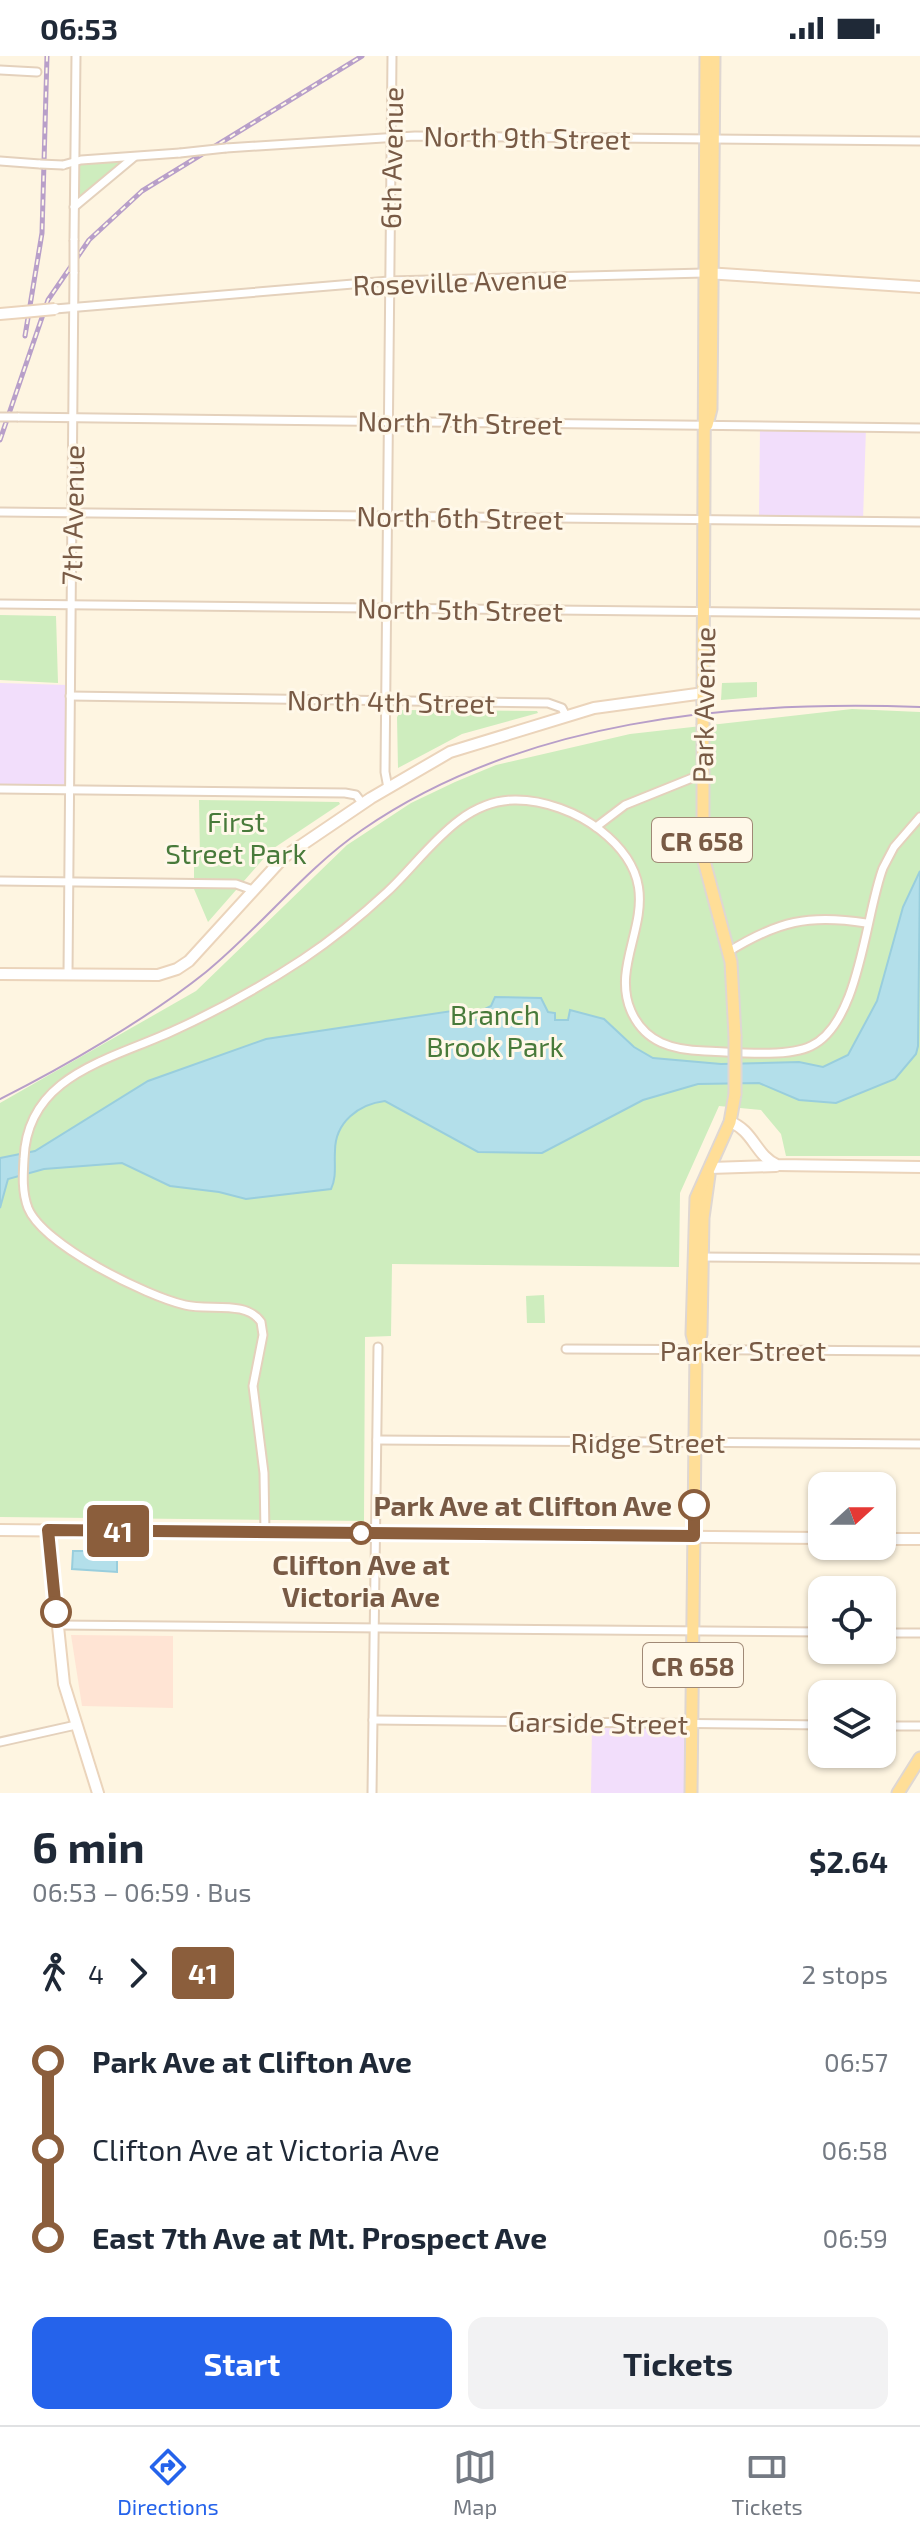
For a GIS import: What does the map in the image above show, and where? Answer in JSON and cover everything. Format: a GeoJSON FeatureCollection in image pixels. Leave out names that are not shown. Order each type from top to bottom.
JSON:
{"type":"FeatureCollection","features":[{"type":"Feature","properties":{"kind":"main road","name":"Park Avenue"},"geometry":{"type":"LineString","coordinates":[[691,1793],[696,1349],[692,1334],[697,1257],[710,1168],[730,1122],[735,1094],[735,997],[728,952],[705,867],[702,774],[707,425],[702,409],[708,273],[709,139],[706,56]]}},
{"type":"Feature","properties":{"kind":"main road","name":"Park Avenue"},"geometry":{"type":"LineString","coordinates":[[709,139],[714,56]]}},
{"type":"Feature","properties":{"kind":"main road","name":"Roseville Avenue"},"geometry":{"type":"LineString","coordinates":[[708,273],[920,287]]}},
{"type":"Feature","properties":{"kind":"main road","name":"Roseville Avenue"},"geometry":{"type":"LineString","coordinates":[[0,314],[55,309]]}},
{"type":"Feature","properties":{"kind":"main road"},"geometry":{"type":"LineString","coordinates":[[0,974],[158,975],[177,969],[194,956],[284,857],[362,803],[459,748],[599,707],[704,697]]}},
{"type":"Feature","properties":{"kind":"main road"},"geometry":{"type":"LineString","coordinates":[[730,1122],[748,1131],[768,1160],[782,1166]]}},
{"type":"Feature","properties":{"kind":"main road"},"geometry":{"type":"LineString","coordinates":[[710,1168],[920,1167]]}},
{"type":"Feature","properties":{"kind":"main road"},"geometry":{"type":"LineString","coordinates":[[0,1530],[808,1538]]}},
{"type":"Feature","properties":{"kind":"main road"},"geometry":{"type":"LineString","coordinates":[[48,1530],[64,1684],[98,1793]]}},
{"type":"Feature","properties":{"kind":"main road"},"geometry":{"type":"LineString","coordinates":[[896,1539],[920,1539]]}},
{"type":"Feature","properties":{"kind":"main road"},"geometry":{"type":"LineString","coordinates":[[898,1793],[920,1758]]}},
{"type":"Feature","properties":{"kind":"street","name":"7th Avenue"},"geometry":{"type":"LineString","coordinates":[[68,974],[76,56]]}},
{"type":"Feature","properties":{"kind":"street","name":"6th Avenue"},"geometry":{"type":"LineString","coordinates":[[388,788],[385,701],[392,56]]}},
{"type":"Feature","properties":{"kind":"street"},"geometry":{"type":"LineString","coordinates":[[0,70],[37,72]]}},
{"type":"Feature","properties":{"kind":"street","name":"North 9th Street"},"geometry":{"type":"LineString","coordinates":[[0,161],[63,165],[226,148],[391,137],[920,141]]}},
{"type":"Feature","properties":{"kind":"street"},"geometry":{"type":"LineString","coordinates":[[74,207],[135,156]]}},
{"type":"Feature","properties":{"kind":"street","name":"Roseville Avenue"},"geometry":{"type":"LineString","coordinates":[[55,309],[389,281],[708,273]]}},
{"type":"Feature","properties":{"kind":"street","name":"North 7th Street"},"geometry":{"type":"LineString","coordinates":[[0,417],[920,428]]}},
{"type":"Feature","properties":{"kind":"street","name":"North 6th Street"},"geometry":{"type":"LineString","coordinates":[[0,512],[920,522]]}},
{"type":"Feature","properties":{"kind":"street","name":"North 5th Street"},"geometry":{"type":"LineString","coordinates":[[0,604],[920,614]]}},
{"type":"Feature","properties":{"kind":"street","name":"North 4th Street"},"geometry":{"type":"LineString","coordinates":[[70,696],[553,703],[562,708],[566,716]]}},
{"type":"Feature","properties":{"kind":"street"},"geometry":{"type":"LineString","coordinates":[[596,827],[625,805],[702,774]]}},
{"type":"Feature","properties":{"kind":"street"},"geometry":{"type":"LineString","coordinates":[[0,789],[345,793],[356,795],[362,803]]}},
{"type":"Feature","properties":{"kind":"street"},"geometry":{"type":"LineString","coordinates":[[265,1533],[264,1473],[253,1386],[263,1335],[260,1319],[246,1309],[203,1308],[170,1301],[65,1248],[37,1224],[23,1185],[25,1142],[37,1110],[69,1079],[96,1063],[220,1008],[303,959],[381,898],[449,829],[475,810],[503,800],[531,801],[573,814],[596,827],[624,852],[636,883],[639,914],[627,977],[629,1006],[645,1033],[667,1045],[713,1051],[782,1051],[812,1046],[835,1024],[848,999],[866,923],[886,861],[920,817]]}},
{"type":"Feature","properties":{"kind":"street"},"geometry":{"type":"LineString","coordinates":[[0,881],[236,884],[253,890]]}},
{"type":"Feature","properties":{"kind":"street"},"geometry":{"type":"LineString","coordinates":[[728,952],[776,927],[806,918],[866,923]]}},
{"type":"Feature","properties":{"kind":"street"},"geometry":{"type":"LineString","coordinates":[[697,1257],[920,1259]]}},
{"type":"Feature","properties":{"kind":"street"},"geometry":{"type":"LineString","coordinates":[[372,1793],[378,1347]]}},
{"type":"Feature","properties":{"kind":"street","name":"Parker Street"},"geometry":{"type":"LineString","coordinates":[[566,1349],[920,1351]]}},
{"type":"Feature","properties":{"kind":"street","name":"Ridge Street"},"geometry":{"type":"LineString","coordinates":[[377,1440],[920,1444]]}},
{"type":"Feature","properties":{"kind":"street"},"geometry":{"type":"LineString","coordinates":[[57,1625],[808,1632]]}},
{"type":"Feature","properties":{"kind":"street"},"geometry":{"type":"LineString","coordinates":[[896,1633],[920,1633]]}},
{"type":"Feature","properties":{"kind":"street","name":"Garside Street"},"geometry":{"type":"LineString","coordinates":[[373,1720],[808,1725]]}},
{"type":"Feature","properties":{"kind":"street"},"geometry":{"type":"LineString","coordinates":[[0,1742],[76,1725]]}},
{"type":"Feature","properties":{"kind":"street"},"geometry":{"type":"LineString","coordinates":[[896,1726],[920,1726]]}},
{"type":"Feature","properties":{"kind":"shaded area"},"geometry":{"type":"Polygon","coordinates":[[[760,427],[866,428],[863,520],[759,519],[760,427]]]}},
{"type":"Feature","properties":{"kind":"shaded area"},"geometry":{"type":"Polygon","coordinates":[[[0,683],[68,685],[68,787],[0,786],[0,683]]]}},
{"type":"Feature","properties":{"kind":"shaded area"},"geometry":{"type":"Polygon","coordinates":[[[71,1635],[173,1636],[173,1708],[82,1706],[71,1635]]]}},
{"type":"Feature","properties":{"kind":"shaded area"},"geometry":{"type":"Polygon","coordinates":[[[692,1723],[691,1793],[591,1793],[592,1725],[692,1723]]]}},
{"type":"Feature","properties":{"kind":"green space"},"geometry":{"type":"Polygon","coordinates":[[[127,159],[77,201],[78,162],[127,159]]]}},
{"type":"Feature","properties":{"kind":"green space"},"geometry":{"type":"Polygon","coordinates":[[[0,615],[56,616],[58,683],[0,680],[0,615]]]}},
{"type":"Feature","properties":{"kind":"green space"},"geometry":{"type":"Polygon","coordinates":[[[757,682],[757,697],[721,700],[722,683],[757,682]]]}},
{"type":"Feature","properties":{"kind":"green space","name":"Branch Brook Park"},"geometry":{"type":"Polygon","coordinates":[[[852,709],[920,712],[920,1156],[786,1156],[781,1134],[761,1110],[719,1106],[680,1193],[679,1267],[392,1264],[391,1336],[365,1337],[364,1521],[0,1517],[0,1103],[196,991],[347,845],[411,803],[455,782],[496,765],[630,734],[852,709]]]}},
{"type":"Feature","properties":{"kind":"green space"},"geometry":{"type":"Polygon","coordinates":[[[402,710],[538,713],[462,734],[398,768],[397,717],[402,710]]]}},
{"type":"Feature","properties":{"kind":"green space","name":"First Street Park"},"geometry":{"type":"Polygon","coordinates":[[[199,800],[340,804],[271,850],[208,922],[194,889],[194,857],[200,857],[199,800]]]}},
{"type":"Feature","properties":{"kind":"green space"},"geometry":{"type":"Polygon","coordinates":[[[544,1295],[545,1323],[527,1323],[526,1296],[544,1295]]]}},
{"type":"Feature","properties":{"kind":"water"},"geometry":{"type":"Polygon","coordinates":[[[920,871],[916,1054],[895,1079],[836,1103],[799,1100],[759,1083],[698,1084],[643,1100],[542,1153],[478,1152],[385,1101],[358,1110],[339,1131],[331,1189],[246,1199],[170,1186],[122,1163],[44,1169],[8,1179],[0,1208],[0,1158],[35,1151],[148,1081],[266,1039],[465,1009],[469,1020],[480,1020],[481,1011],[491,1006],[495,997],[541,998],[548,1012],[555,1013],[555,1020],[568,1020],[570,1010],[604,1019],[634,1047],[653,1058],[721,1064],[799,1062],[823,1067],[848,1055],[877,1001],[903,907],[920,871]]]}},
{"type":"Feature","properties":{"kind":"water"},"geometry":{"type":"Polygon","coordinates":[[[73,1551],[117,1551],[117,1572],[72,1569],[73,1551]]]}},
{"type":"Feature","properties":{"kind":"tram line"},"geometry":{"type":"LineString","coordinates":[[0,1099],[106,1040],[184,989],[226,955],[321,863],[362,830],[424,793],[490,763],[559,741],[630,725],[703,714],[776,708],[920,707]]}},
{"type":"Feature","properties":{"kind":"railway"},"geometry":{"type":"LineString","coordinates":[[25,336],[42,233],[47,56]]}},
{"type":"Feature","properties":{"kind":"railway"},"geometry":{"type":"LineString","coordinates":[[0,440],[48,300],[89,240],[142,191],[362,56]]}},
{"type":"Feature","properties":{"kind":"bus line","name":"41"},"geometry":{"type":"LineString","coordinates":[[56,1612],[48,1530],[694,1536],[694,1505]]}},
{"type":"Feature","properties":{"kind":"place","name":"Park Ave at Clifton Ave"},"geometry":{"type":"Point","coordinates":[694,1505]}},
{"type":"Feature","properties":{"kind":"place","name":"Clifton Ave at Victoria Ave"},"geometry":{"type":"Point","coordinates":[361,1533]}}]}
